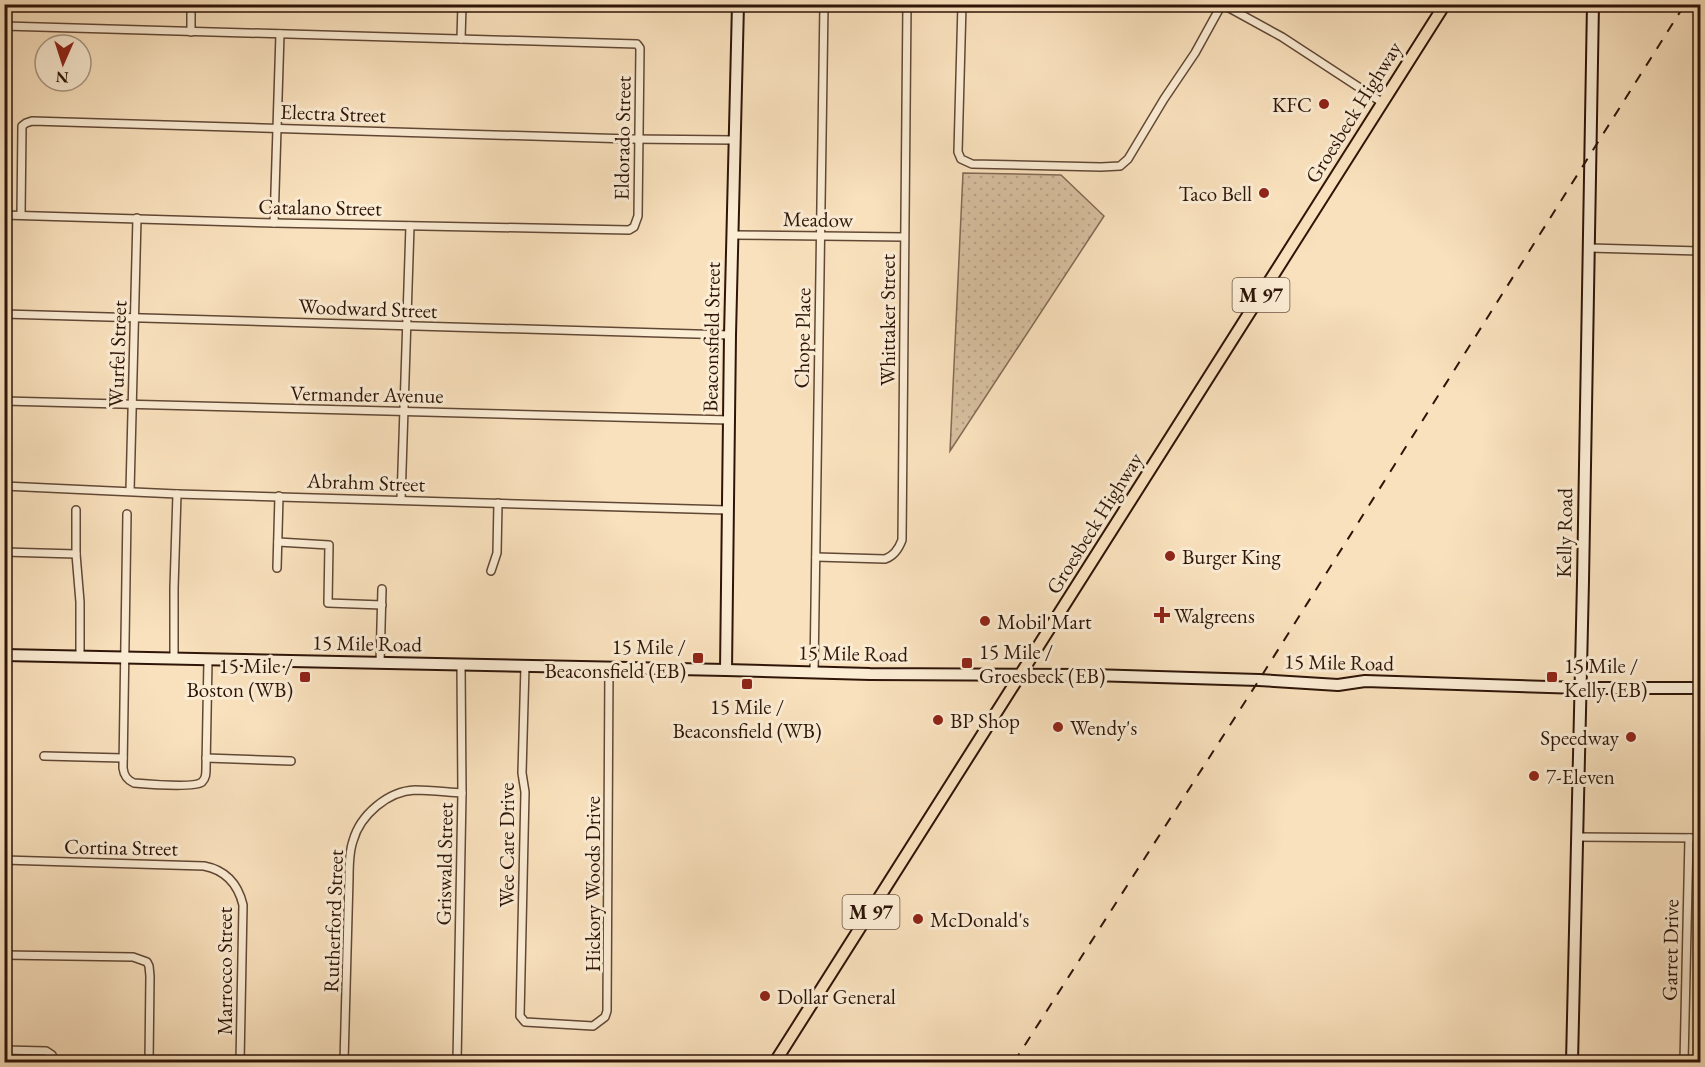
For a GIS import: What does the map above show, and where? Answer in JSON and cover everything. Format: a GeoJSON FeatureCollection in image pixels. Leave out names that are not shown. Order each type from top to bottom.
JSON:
{"type":"FeatureCollection","features":[{"type":"Feature","properties":{"kind":"main road","name":"Groesbeck Highway"},"geometry":{"type":"LineString","coordinates":[[775,1062],[1445,4]]}},
{"type":"Feature","properties":{"kind":"street"},"geometry":{"type":"LineString","coordinates":[[191,4],[191,32]]}},
{"type":"Feature","properties":{"kind":"street"},"geometry":{"type":"LineString","coordinates":[[4,26],[461,39],[462,4]]}},
{"type":"Feature","properties":{"kind":"street","name":"Beaconsfield Street"},"geometry":{"type":"LineString","coordinates":[[726,670],[730,335],[738,4]]}},
{"type":"Feature","properties":{"kind":"street","name":"Chope Place"},"geometry":{"type":"LineString","coordinates":[[814,672],[824,4]]}},
{"type":"Feature","properties":{"kind":"street","name":"Whittaker Street"},"geometry":{"type":"LineString","coordinates":[[816,557],[885,559],[893,555],[902,540],[907,4]]}},
{"type":"Feature","properties":{"kind":"street"},"geometry":{"type":"LineString","coordinates":[[962,4],[958,152],[961,159],[972,164],[1120,166],[1128,159],[1195,53],[1222,4],[1282,38],[1383,103]]}},
{"type":"Feature","properties":{"kind":"street","name":"Kelly Road"},"geometry":{"type":"LineString","coordinates":[[1572,1062],[1593,4]]}},
{"type":"Feature","properties":{"kind":"street"},"geometry":{"type":"LineString","coordinates":[[274,223],[280,34]]}},
{"type":"Feature","properties":{"kind":"street","name":"Eldorado Street"},"geometry":{"type":"LineString","coordinates":[[461,39],[637,44],[640,48],[638,216],[634,227]]}},
{"type":"Feature","properties":{"kind":"street","name":"Electra Street"},"geometry":{"type":"LineString","coordinates":[[21,215],[22,126],[39,121],[734,140]]}},
{"type":"Feature","properties":{"kind":"street","name":"Catalano Street"},"geometry":{"type":"LineString","coordinates":[[4,215],[410,226],[624,230],[634,227]]}},
{"type":"Feature","properties":{"kind":"street","name":"Wurfel Street"},"geometry":{"type":"LineString","coordinates":[[130,491],[137,218]]}},
{"type":"Feature","properties":{"kind":"street"},"geometry":{"type":"LineString","coordinates":[[401,500],[410,226]]}},
{"type":"Feature","properties":{"kind":"street","name":"Meadow"},"geometry":{"type":"LineString","coordinates":[[733,235],[904,237]]}},
{"type":"Feature","properties":{"kind":"street"},"geometry":{"type":"LineString","coordinates":[[1589,248],[1701,251]]}},
{"type":"Feature","properties":{"kind":"street","name":"Woodward Street"},"geometry":{"type":"LineString","coordinates":[[4,314],[730,335]]}},
{"type":"Feature","properties":{"kind":"street","name":"Vermander Avenue"},"geometry":{"type":"LineString","coordinates":[[4,401],[729,420]]}},
{"type":"Feature","properties":{"kind":"street","name":"Abrahm Street"},"geometry":{"type":"LineString","coordinates":[[4,486],[177,494],[727,510]]}},
{"type":"Feature","properties":{"kind":"street"},"geometry":{"type":"LineString","coordinates":[[174,659],[177,494]]}},
{"type":"Feature","properties":{"kind":"street"},"geometry":{"type":"LineString","coordinates":[[277,568],[279,496]]}},
{"type":"Feature","properties":{"kind":"street"},"geometry":{"type":"LineString","coordinates":[[491,571],[497,553],[498,503]]}},
{"type":"Feature","properties":{"kind":"street"},"geometry":{"type":"LineString","coordinates":[[76,510],[80,657]]}},
{"type":"Feature","properties":{"kind":"street"},"geometry":{"type":"LineString","coordinates":[[127,514],[123,758],[124,775],[134,783],[194,785],[204,781],[206,776],[208,660]]}},
{"type":"Feature","properties":{"kind":"street"},"geometry":{"type":"LineString","coordinates":[[278,542],[329,545],[328,603],[381,605]]}},
{"type":"Feature","properties":{"kind":"street"},"geometry":{"type":"LineString","coordinates":[[4,552],[76,554]]}},
{"type":"Feature","properties":{"kind":"street"},"geometry":{"type":"LineString","coordinates":[[380,663],[382,589]]}},
{"type":"Feature","properties":{"kind":"street","name":"15 Mile Road"},"geometry":{"type":"LineString","coordinates":[[4,655],[870,674],[1022,674],[1259,680],[1338,685],[1365,681],[1581,688],[1701,688]]}},
{"type":"Feature","properties":{"kind":"street","name":"Griswald Street"},"geometry":{"type":"LineString","coordinates":[[457,1062],[462,793],[461,665]]}},
{"type":"Feature","properties":{"kind":"street","name":"Wee Care Drive"},"geometry":{"type":"LineString","coordinates":[[525,666],[520,1016],[525,1022]]}},
{"type":"Feature","properties":{"kind":"street","name":"Hickory Woods Drive"},"geometry":{"type":"LineString","coordinates":[[525,1022],[592,1026],[605,1017],[607,1011],[609,668]]}},
{"type":"Feature","properties":{"kind":"street"},"geometry":{"type":"LineString","coordinates":[[44,756],[123,758]]}},
{"type":"Feature","properties":{"kind":"street"},"geometry":{"type":"LineString","coordinates":[[206,758],[291,761]]}},
{"type":"Feature","properties":{"kind":"street","name":"Rutherford Street"},"geometry":{"type":"LineString","coordinates":[[344,1062],[350,852],[356,831],[380,803],[401,792],[414,790],[462,793]]}},
{"type":"Feature","properties":{"kind":"street"},"geometry":{"type":"LineString","coordinates":[[1577,837],[1701,838]]}},
{"type":"Feature","properties":{"kind":"street","name":"Garret Drive"},"geometry":{"type":"LineString","coordinates":[[1684,1062],[1689,838]]}},
{"type":"Feature","properties":{"kind":"street","name":"Cortina Street"},"geometry":{"type":"LineString","coordinates":[[4,860],[204,866],[217,870],[232,882]]}},
{"type":"Feature","properties":{"kind":"street","name":"Marrocco Street"},"geometry":{"type":"LineString","coordinates":[[232,882],[241,897],[243,915],[240,1062]]}},
{"type":"Feature","properties":{"kind":"street"},"geometry":{"type":"LineString","coordinates":[[4,955],[133,957],[147,962],[150,976],[149,1062]]}},
{"type":"Feature","properties":{"kind":"street"},"geometry":{"type":"LineString","coordinates":[[4,1050],[46,1051],[52,1055],[55,1062]]}},
{"type":"Feature","properties":{"kind":"shaded area"},"geometry":{"type":"Polygon","coordinates":[[[963,173],[1061,175],[1104,216],[950,451],[963,173]]]}},
{"type":"Feature","properties":{"kind":"railway"},"geometry":{"type":"LineString","coordinates":[[1014,1062],[1259,680],[1685,4]]}},
{"type":"Feature","properties":{"kind":"place","name":"KFC"},"geometry":{"type":"Point","coordinates":[1324,104]}},
{"type":"Feature","properties":{"kind":"place","name":"Taco Bell"},"geometry":{"type":"Point","coordinates":[1264,193]}},
{"type":"Feature","properties":{"kind":"place","name":"Burger King"},"geometry":{"type":"Point","coordinates":[1170,556]}},
{"type":"Feature","properties":{"kind":"place","name":"Walgreens"},"geometry":{"type":"Point","coordinates":[1162,615]}},
{"type":"Feature","properties":{"kind":"place","name":"Mobil Mart"},"geometry":{"type":"Point","coordinates":[985,621]}},
{"type":"Feature","properties":{"kind":"place","name":"15 Mile / Beaconsfield (EB)"},"geometry":{"type":"Point","coordinates":[698,658]}},
{"type":"Feature","properties":{"kind":"place","name":"15 Mile / Groesbeck (EB)"},"geometry":{"type":"Point","coordinates":[967,663]}},
{"type":"Feature","properties":{"kind":"place","name":"15 Mile / Boston (WB)"},"geometry":{"type":"Point","coordinates":[305,677]}},
{"type":"Feature","properties":{"kind":"place","name":"15 Mile / Kelly (EB)"},"geometry":{"type":"Point","coordinates":[1552,677]}},
{"type":"Feature","properties":{"kind":"place","name":"15 Mile / Beaconsfield (WB)"},"geometry":{"type":"Point","coordinates":[747,684]}},
{"type":"Feature","properties":{"kind":"place","name":"BP Shop"},"geometry":{"type":"Point","coordinates":[938,720]}},
{"type":"Feature","properties":{"kind":"place","name":"Wendy's"},"geometry":{"type":"Point","coordinates":[1058,727]}},
{"type":"Feature","properties":{"kind":"place","name":"Speedway"},"geometry":{"type":"Point","coordinates":[1631,737]}},
{"type":"Feature","properties":{"kind":"place","name":"7-Eleven"},"geometry":{"type":"Point","coordinates":[1534,776]}},
{"type":"Feature","properties":{"kind":"place","name":"McDonald's"},"geometry":{"type":"Point","coordinates":[918,919]}},
{"type":"Feature","properties":{"kind":"place","name":"Dollar General"},"geometry":{"type":"Point","coordinates":[765,996]}}]}
